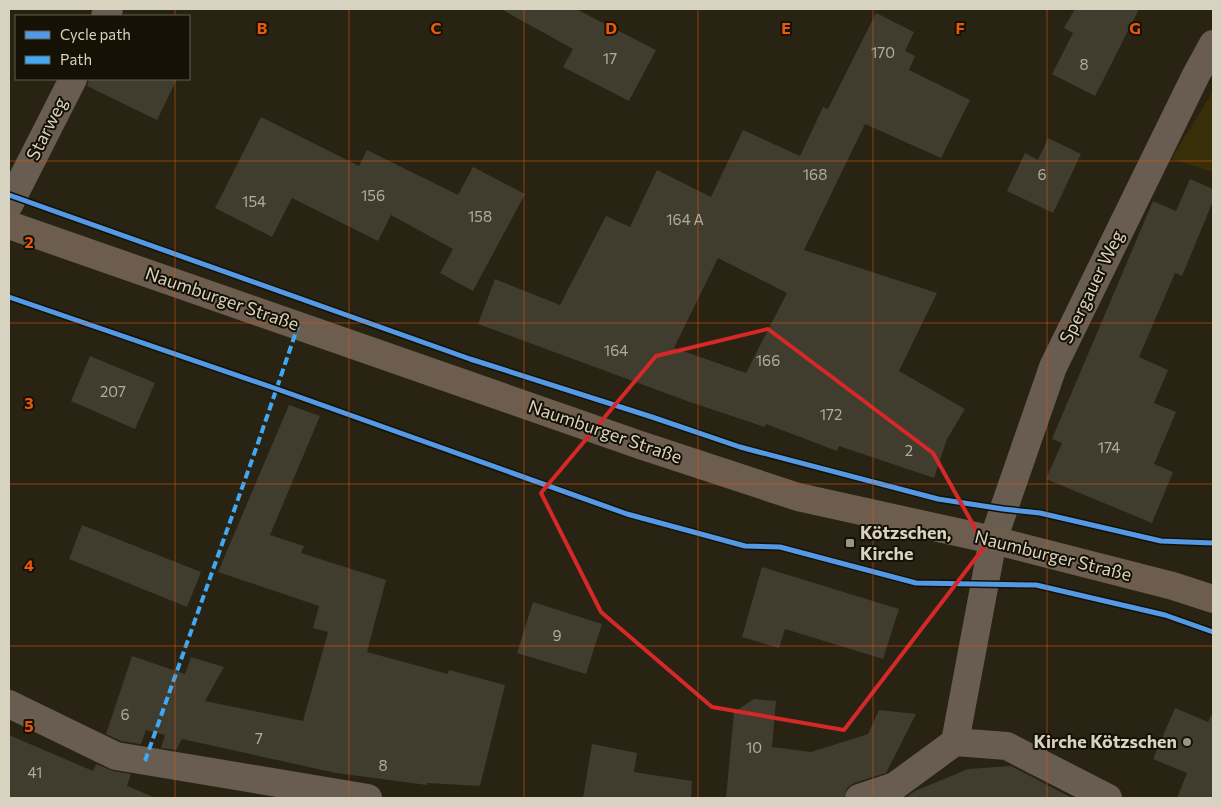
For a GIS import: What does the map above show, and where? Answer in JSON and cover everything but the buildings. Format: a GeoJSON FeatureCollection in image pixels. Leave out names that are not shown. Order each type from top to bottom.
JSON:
{"type":"FeatureCollection","features":[{"type":"Feature","properties":{"kind":"street","name":"Spergauer Weg"},"geometry":{"type":"LineString","coordinates":[[954,742],[993,540],[1053,367],[1213,44]]}},
{"type":"Feature","properties":{"kind":"street","name":"Starweg"},"geometry":{"type":"LineString","coordinates":[[9,206],[72,80]]}},
{"type":"Feature","properties":{"kind":"street","name":"Naumburger Straße"},"geometry":{"type":"LineString","coordinates":[[9,225],[640,445],[798,497],[993,540],[1173,586],[1213,599]]}},
{"type":"Feature","properties":{"kind":"street"},"geometry":{"type":"LineString","coordinates":[[9,704],[116,756],[368,798]]}},
{"type":"Feature","properties":{"kind":"street"},"geometry":{"type":"LineString","coordinates":[[859,798],[895,786],[954,742],[1007,746],[1108,798]]}},
{"type":"Feature","properties":{"kind":"highlighted area"},"geometry":{"type":"Polygon","coordinates":[[[768,329],[933,453],[985,546],[844,730],[712,707],[601,612],[541,493],[656,356],[768,329]]]}},
{"type":"Feature","properties":{"kind":"shaded area"},"geometry":{"type":"Polygon","coordinates":[[[1213,89],[1213,172],[1171,159],[1213,89]]]}},
{"type":"Feature","properties":{"kind":"marked path"},"geometry":{"type":"LineString","coordinates":[[145,761],[298,326]]}},
{"type":"Feature","properties":{"kind":"cycle path"},"geometry":{"type":"LineString","coordinates":[[9,195],[470,359],[740,447],[938,499],[1040,513],[1161,541],[1213,543]]}},
{"type":"Feature","properties":{"kind":"cycle path"},"geometry":{"type":"LineString","coordinates":[[9,297],[277,389],[627,514],[745,546],[780,547],[916,583],[1036,585],[1165,615],[1213,632]]}},
{"type":"Feature","properties":{"kind":"place","name":"Kötzschen, Kirche"},"geometry":{"type":"Point","coordinates":[850,543]}},
{"type":"Feature","properties":{"kind":"place","name":"Kirche Kötzschen"},"geometry":{"type":"Point","coordinates":[1187,742]}}]}
